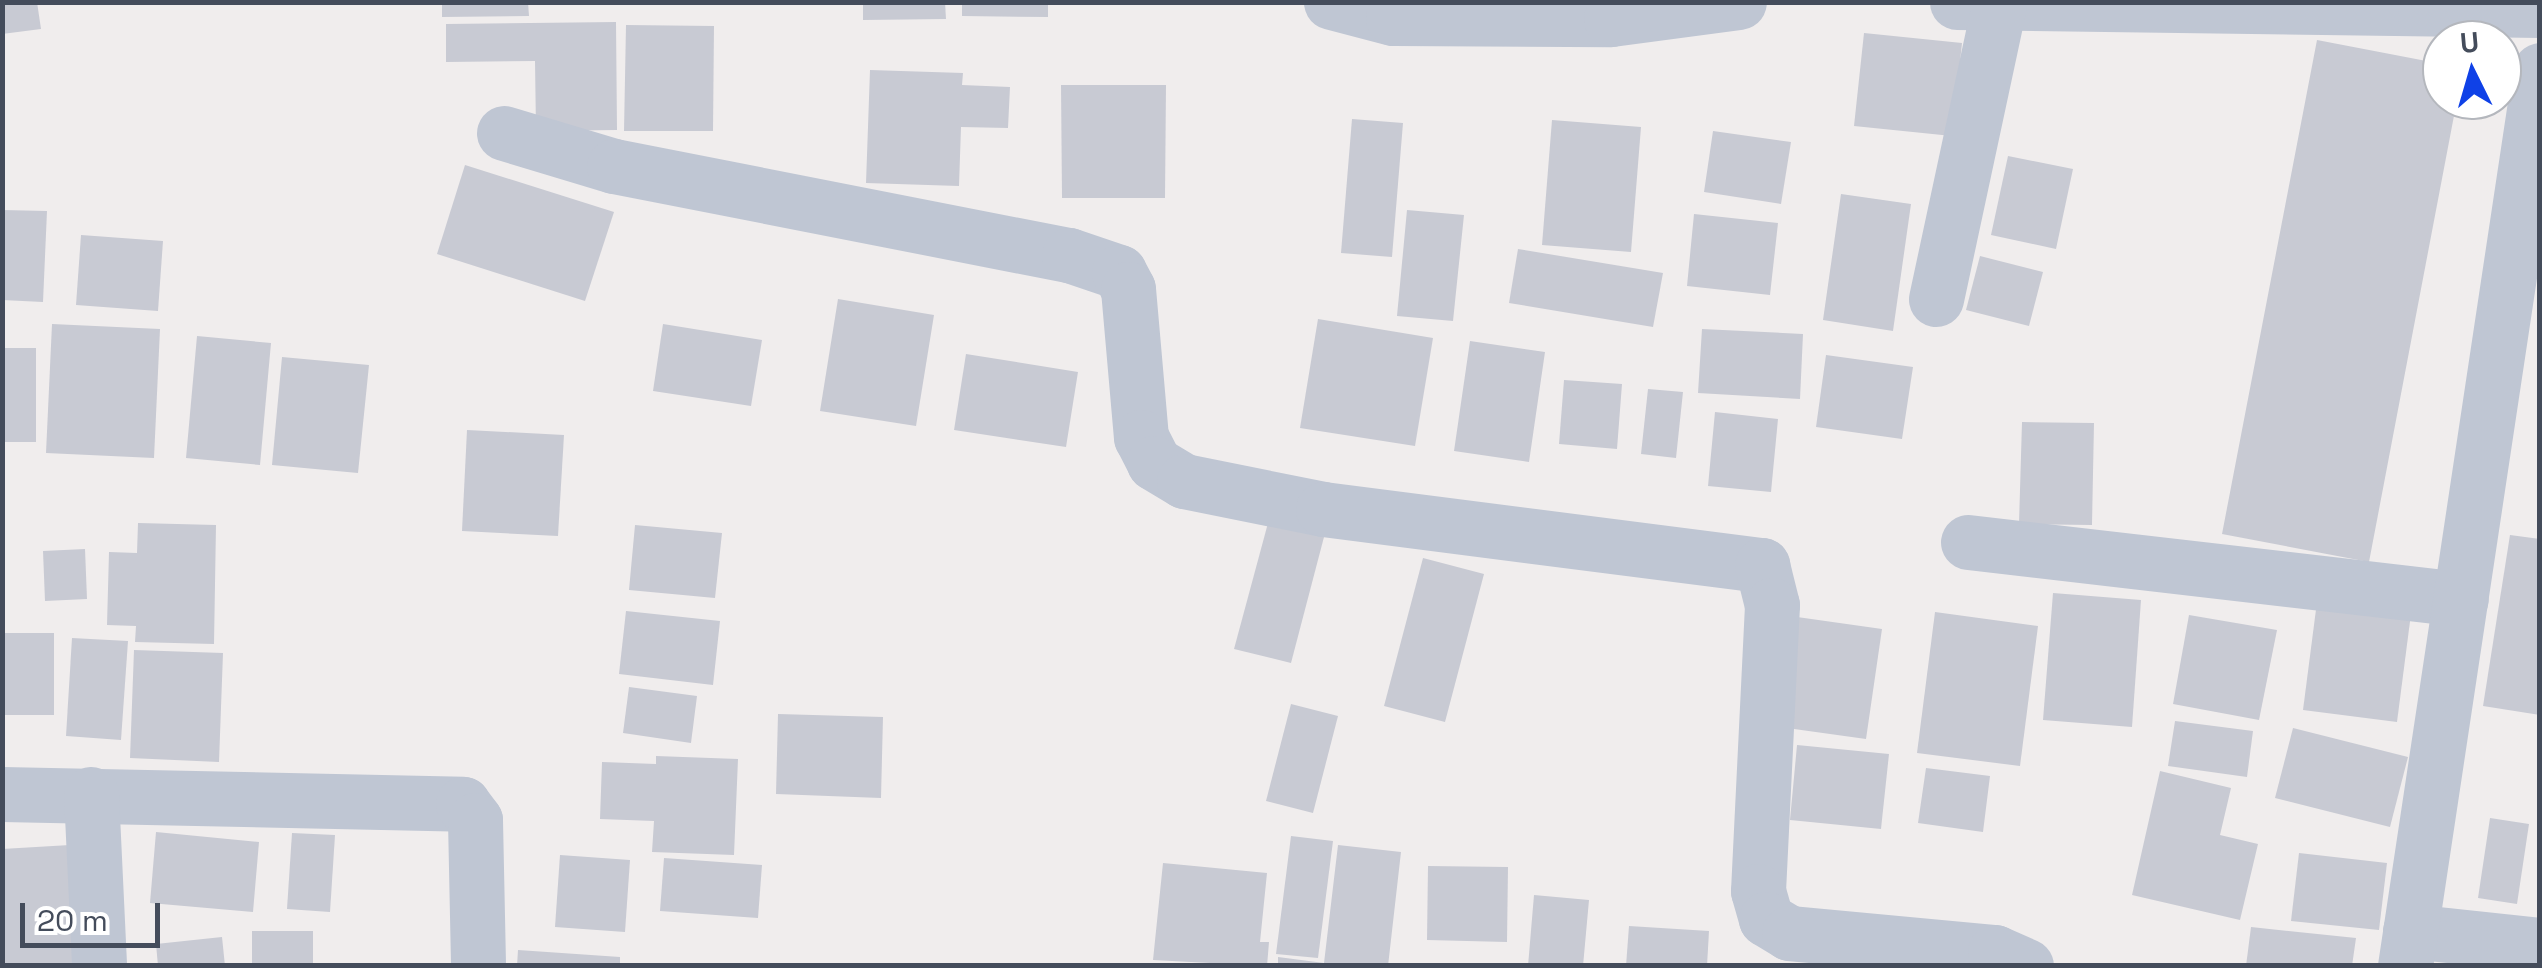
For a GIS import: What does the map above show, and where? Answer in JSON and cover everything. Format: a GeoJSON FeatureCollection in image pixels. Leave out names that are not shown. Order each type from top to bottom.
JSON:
{"type":"FeatureCollection","features":[{"type":"Feature","properties":{"kind":"street"},"geometry":{"type":"LineString","coordinates":[[1331,2],[1394,18],[1611,20],[1739,2]]}},
{"type":"Feature","properties":{"kind":"street"},"geometry":{"type":"LineString","coordinates":[[1936,299],[1978,4],[2540,10]]}},
{"type":"Feature","properties":{"kind":"street"},"geometry":{"type":"LineString","coordinates":[[2540,70],[2408,948],[2540,945]]}},
{"type":"Feature","properties":{"kind":"street"},"geometry":{"type":"LineString","coordinates":[[504,132],[614,166],[1069,255],[1119,272],[1128,290],[1141,437],[1154,463],[1184,481],[1324,510],[1762,565],[1772,605],[1758,891],[1766,918],[1789,933],[1995,952],[2026,966]]}},
{"type":"Feature","properties":{"kind":"street"},"geometry":{"type":"LineString","coordinates":[[1968,542],[2461,599]]}},
{"type":"Feature","properties":{"kind":"street"},"geometry":{"type":"LineString","coordinates":[[2,794],[463,804],[472,808],[475,820],[478,966]]}},
{"type":"Feature","properties":{"kind":"street"},"geometry":{"type":"LineString","coordinates":[[91,794],[99,966]]}},
{"type":"Feature","properties":{"kind":"building"},"geometry":{"type":"Polygon","coordinates":[[[2,2],[37,2],[41,29],[2,34],[2,2]]]}},
{"type":"Feature","properties":{"kind":"building"},"geometry":{"type":"Polygon","coordinates":[[[442,2],[528,2],[529,16],[442,17],[442,2]]]}},
{"type":"Feature","properties":{"kind":"building"},"geometry":{"type":"Polygon","coordinates":[[[863,2],[945,2],[946,19],[863,20],[863,2]]]}},
{"type":"Feature","properties":{"kind":"building"},"geometry":{"type":"Polygon","coordinates":[[[962,2],[1048,2],[1048,17],[962,16],[962,2]]]}},
{"type":"Feature","properties":{"kind":"building"},"geometry":{"type":"Polygon","coordinates":[[[616,22],[617,130],[536,131],[535,61],[446,62],[446,24],[616,22]]]}},
{"type":"Feature","properties":{"kind":"building"},"geometry":{"type":"Polygon","coordinates":[[[626,25],[714,26],[713,131],[624,131],[626,25]]]}},
{"type":"Feature","properties":{"kind":"building"},"geometry":{"type":"Polygon","coordinates":[[[1864,33],[1962,43],[1952,136],[1854,126],[1864,33]]]}},
{"type":"Feature","properties":{"kind":"building"},"geometry":{"type":"Polygon","coordinates":[[[2317,40],[2422,60],[2422,120],[2453,120],[2369,562],[2222,534],[2317,40]]]}},
{"type":"Feature","properties":{"kind":"building"},"geometry":{"type":"Polygon","coordinates":[[[870,70],[963,73],[962,85],[1010,87],[1008,128],[961,127],[959,186],[866,183],[870,70]]]}},
{"type":"Feature","properties":{"kind":"building"},"geometry":{"type":"Polygon","coordinates":[[[1061,85],[1166,85],[1165,198],[1062,198],[1061,85]]]}},
{"type":"Feature","properties":{"kind":"building"},"geometry":{"type":"Polygon","coordinates":[[[1352,119],[1403,123],[1392,257],[1341,253],[1352,119]]]}},
{"type":"Feature","properties":{"kind":"building"},"geometry":{"type":"Polygon","coordinates":[[[1552,120],[1641,127],[1631,252],[1542,245],[1552,120]]]}},
{"type":"Feature","properties":{"kind":"building"},"geometry":{"type":"Polygon","coordinates":[[[1713,131],[1791,142],[1781,204],[1704,192],[1713,131]]]}},
{"type":"Feature","properties":{"kind":"building"},"geometry":{"type":"Polygon","coordinates":[[[2008,156],[2073,169],[2056,249],[1991,235],[2008,156]]]}},
{"type":"Feature","properties":{"kind":"building"},"geometry":{"type":"Polygon","coordinates":[[[465,165],[614,212],[585,301],[437,254],[465,165]]]}},
{"type":"Feature","properties":{"kind":"building"},"geometry":{"type":"Polygon","coordinates":[[[1841,194],[1911,204],[1893,331],[1823,320],[1841,194]]]}},
{"type":"Feature","properties":{"kind":"building"},"geometry":{"type":"Polygon","coordinates":[[[2,210],[47,211],[43,302],[2,300],[2,210]]]}},
{"type":"Feature","properties":{"kind":"building"},"geometry":{"type":"Polygon","coordinates":[[[1407,210],[1464,215],[1453,321],[1397,316],[1407,210]]]}},
{"type":"Feature","properties":{"kind":"building"},"geometry":{"type":"Polygon","coordinates":[[[1694,214],[1778,223],[1770,295],[1687,286],[1694,214]]]}},
{"type":"Feature","properties":{"kind":"building"},"geometry":{"type":"Polygon","coordinates":[[[81,235],[163,241],[158,311],[76,305],[81,235]]]}},
{"type":"Feature","properties":{"kind":"building"},"geometry":{"type":"Polygon","coordinates":[[[1518,249],[1663,273],[1653,327],[1509,303],[1518,249]]]}},
{"type":"Feature","properties":{"kind":"building"},"geometry":{"type":"Polygon","coordinates":[[[1980,256],[2043,272],[2029,326],[1966,310],[1980,256]]]}},
{"type":"Feature","properties":{"kind":"building"},"geometry":{"type":"Polygon","coordinates":[[[838,299],[934,315],[916,426],[820,411],[838,299]]]}},
{"type":"Feature","properties":{"kind":"building"},"geometry":{"type":"Polygon","coordinates":[[[1318,319],[1433,338],[1415,446],[1300,428],[1318,319]]]}},
{"type":"Feature","properties":{"kind":"building"},"geometry":{"type":"Polygon","coordinates":[[[52,324],[160,329],[154,458],[46,453],[52,324]]]}},
{"type":"Feature","properties":{"kind":"building"},"geometry":{"type":"Polygon","coordinates":[[[663,324],[762,340],[751,406],[653,391],[663,324]]]}},
{"type":"Feature","properties":{"kind":"building"},"geometry":{"type":"Polygon","coordinates":[[[1702,329],[1803,334],[1800,399],[1698,393],[1702,329]]]}},
{"type":"Feature","properties":{"kind":"building"},"geometry":{"type":"Polygon","coordinates":[[[197,336],[271,343],[260,465],[186,458],[197,336]]]}},
{"type":"Feature","properties":{"kind":"building"},"geometry":{"type":"Polygon","coordinates":[[[1470,341],[1545,352],[1529,462],[1454,451],[1470,341]]]}},
{"type":"Feature","properties":{"kind":"building"},"geometry":{"type":"Polygon","coordinates":[[[2,348],[36,348],[36,442],[2,442],[2,348]]]}},
{"type":"Feature","properties":{"kind":"building"},"geometry":{"type":"Polygon","coordinates":[[[966,354],[1078,372],[1066,447],[954,430],[966,354]]]}},
{"type":"Feature","properties":{"kind":"building"},"geometry":{"type":"Polygon","coordinates":[[[1826,355],[1913,367],[1902,439],[1816,427],[1826,355]]]}},
{"type":"Feature","properties":{"kind":"building"},"geometry":{"type":"Polygon","coordinates":[[[282,357],[369,365],[358,473],[272,465],[282,357]]]}},
{"type":"Feature","properties":{"kind":"building"},"geometry":{"type":"Polygon","coordinates":[[[1564,380],[1622,384],[1617,449],[1559,444],[1564,380]]]}},
{"type":"Feature","properties":{"kind":"building"},"geometry":{"type":"Polygon","coordinates":[[[1648,389],[1683,392],[1676,458],[1641,454],[1648,389]]]}},
{"type":"Feature","properties":{"kind":"building"},"geometry":{"type":"Polygon","coordinates":[[[1715,412],[1778,419],[1771,492],[1708,486],[1715,412]]]}},
{"type":"Feature","properties":{"kind":"building"},"geometry":{"type":"Polygon","coordinates":[[[2022,422],[2094,423],[2092,525],[2019,524],[2022,422]]]}},
{"type":"Feature","properties":{"kind":"building"},"geometry":{"type":"Polygon","coordinates":[[[467,430],[564,435],[558,536],[462,531],[467,430]]]}},
{"type":"Feature","properties":{"kind":"building"},"geometry":{"type":"Polygon","coordinates":[[[138,523],[216,525],[214,644],[135,642],[136,626],[107,625],[109,552],[137,553],[138,523]]]}},
{"type":"Feature","properties":{"kind":"building"},"geometry":{"type":"Polygon","coordinates":[[[1268,523],[1324,537],[1291,663],[1234,649],[1268,523]]]}},
{"type":"Feature","properties":{"kind":"building"},"geometry":{"type":"Polygon","coordinates":[[[635,525],[722,533],[715,598],[629,590],[635,525]]]}},
{"type":"Feature","properties":{"kind":"building"},"geometry":{"type":"Polygon","coordinates":[[[2510,535],[2540,539],[2540,715],[2483,706],[2510,535]]]}},
{"type":"Feature","properties":{"kind":"building"},"geometry":{"type":"Polygon","coordinates":[[[85,549],[87,599],[45,601],[43,551],[85,549]]]}},
{"type":"Feature","properties":{"kind":"building"},"geometry":{"type":"Polygon","coordinates":[[[1423,558],[1484,574],[1445,722],[1384,706],[1423,558]]]}},
{"type":"Feature","properties":{"kind":"building"},"geometry":{"type":"Polygon","coordinates":[[[2053,593],[2141,600],[2132,727],[2043,720],[2053,593]]]}},
{"type":"Feature","properties":{"kind":"building"},"geometry":{"type":"Polygon","coordinates":[[[2318,594],[2412,606],[2397,722],[2303,710],[2318,594]]]}},
{"type":"Feature","properties":{"kind":"building"},"geometry":{"type":"Polygon","coordinates":[[[626,611],[720,621],[713,685],[619,674],[626,611]]]}},
{"type":"Feature","properties":{"kind":"building"},"geometry":{"type":"Polygon","coordinates":[[[1935,612],[2038,626],[2020,766],[1917,753],[1935,612]]]}},
{"type":"Feature","properties":{"kind":"building"},"geometry":{"type":"Polygon","coordinates":[[[2189,615],[2277,630],[2259,720],[2173,704],[2189,615]]]}},
{"type":"Feature","properties":{"kind":"building"},"geometry":{"type":"Polygon","coordinates":[[[1790,616],[1882,629],[1866,739],[1773,726],[1790,616]]]}},
{"type":"Feature","properties":{"kind":"building"},"geometry":{"type":"Polygon","coordinates":[[[2,633],[54,633],[54,715],[2,715],[2,633]]]}},
{"type":"Feature","properties":{"kind":"building"},"geometry":{"type":"Polygon","coordinates":[[[72,638],[128,641],[121,740],[66,736],[72,638]]]}},
{"type":"Feature","properties":{"kind":"building"},"geometry":{"type":"Polygon","coordinates":[[[134,650],[223,653],[219,762],[130,758],[134,650]]]}},
{"type":"Feature","properties":{"kind":"building"},"geometry":{"type":"Polygon","coordinates":[[[629,687],[697,696],[691,743],[623,733],[629,687]]]}},
{"type":"Feature","properties":{"kind":"building"},"geometry":{"type":"Polygon","coordinates":[[[1291,704],[1338,716],[1313,813],[1266,801],[1291,704]]]}},
{"type":"Feature","properties":{"kind":"building"},"geometry":{"type":"Polygon","coordinates":[[[778,714],[883,717],[881,798],[776,794],[778,714]]]}},
{"type":"Feature","properties":{"kind":"building"},"geometry":{"type":"Polygon","coordinates":[[[2175,721],[2253,731],[2247,777],[2168,766],[2175,721]]]}},
{"type":"Feature","properties":{"kind":"building"},"geometry":{"type":"Polygon","coordinates":[[[2293,728],[2408,757],[2390,827],[2275,798],[2293,728]]]}},
{"type":"Feature","properties":{"kind":"building"},"geometry":{"type":"Polygon","coordinates":[[[1797,745],[1889,754],[1881,829],[1790,820],[1797,745]]]}},
{"type":"Feature","properties":{"kind":"building"},"geometry":{"type":"Polygon","coordinates":[[[656,756],[738,759],[734,855],[652,852],[654,821],[600,819],[602,762],[656,764],[656,756]]]}},
{"type":"Feature","properties":{"kind":"building"},"geometry":{"type":"Polygon","coordinates":[[[1926,768],[1990,776],[1983,832],[1918,823],[1926,768]]]}},
{"type":"Feature","properties":{"kind":"building"},"geometry":{"type":"Polygon","coordinates":[[[2160,771],[2231,788],[2220,835],[2258,844],[2240,920],[2132,895],[2160,771]]]}},
{"type":"Feature","properties":{"kind":"building"},"geometry":{"type":"Polygon","coordinates":[[[2490,818],[2529,824],[2517,904],[2478,898],[2490,818]]]}},
{"type":"Feature","properties":{"kind":"building"},"geometry":{"type":"Polygon","coordinates":[[[156,832],[259,842],[253,912],[150,903],[156,832]]]}},
{"type":"Feature","properties":{"kind":"building"},"geometry":{"type":"Polygon","coordinates":[[[292,833],[335,835],[330,912],[287,909],[292,833]]]}},
{"type":"Feature","properties":{"kind":"building"},"geometry":{"type":"Polygon","coordinates":[[[1291,836],[1333,841],[1318,958],[1276,954],[1291,836]]]}},
{"type":"Feature","properties":{"kind":"building"},"geometry":{"type":"Polygon","coordinates":[[[70,845],[76,965],[5,966],[2,849],[70,845]]]}},
{"type":"Feature","properties":{"kind":"building"},"geometry":{"type":"Polygon","coordinates":[[[1338,845],[1401,852],[1388,966],[1278,966],[1278,957],[1324,963],[1338,845]]]}},
{"type":"Feature","properties":{"kind":"building"},"geometry":{"type":"Polygon","coordinates":[[[2299,853],[2387,863],[2379,930],[2291,921],[2299,853]]]}},
{"type":"Feature","properties":{"kind":"building"},"geometry":{"type":"Polygon","coordinates":[[[560,855],[630,860],[625,932],[555,927],[560,855]]]}},
{"type":"Feature","properties":{"kind":"building"},"geometry":{"type":"Polygon","coordinates":[[[664,858],[762,865],[758,918],[660,911],[664,858]]]}},
{"type":"Feature","properties":{"kind":"building"},"geometry":{"type":"Polygon","coordinates":[[[1163,863],[1267,873],[1260,942],[1269,942],[1267,966],[1153,960],[1163,863]]]}},
{"type":"Feature","properties":{"kind":"building"},"geometry":{"type":"Polygon","coordinates":[[[1428,866],[1508,867],[1507,942],[1427,940],[1428,866]]]}},
{"type":"Feature","properties":{"kind":"building"},"geometry":{"type":"Polygon","coordinates":[[[1534,895],[1589,900],[1583,966],[1528,966],[1534,895]]]}},
{"type":"Feature","properties":{"kind":"building"},"geometry":{"type":"Polygon","coordinates":[[[1629,926],[1709,931],[1707,966],[1626,966],[1629,926]]]}},
{"type":"Feature","properties":{"kind":"building"},"geometry":{"type":"Polygon","coordinates":[[[2251,927],[2356,938],[2352,966],[2246,966],[2251,927]]]}},
{"type":"Feature","properties":{"kind":"building"},"geometry":{"type":"Polygon","coordinates":[[[252,931],[313,931],[313,966],[252,966],[252,931]]]}},
{"type":"Feature","properties":{"kind":"building"},"geometry":{"type":"Polygon","coordinates":[[[222,937],[225,966],[158,966],[156,944],[222,937]]]}},
{"type":"Feature","properties":{"kind":"building"},"geometry":{"type":"Polygon","coordinates":[[[518,950],[620,957],[620,966],[517,966],[518,950]]]}}]}
